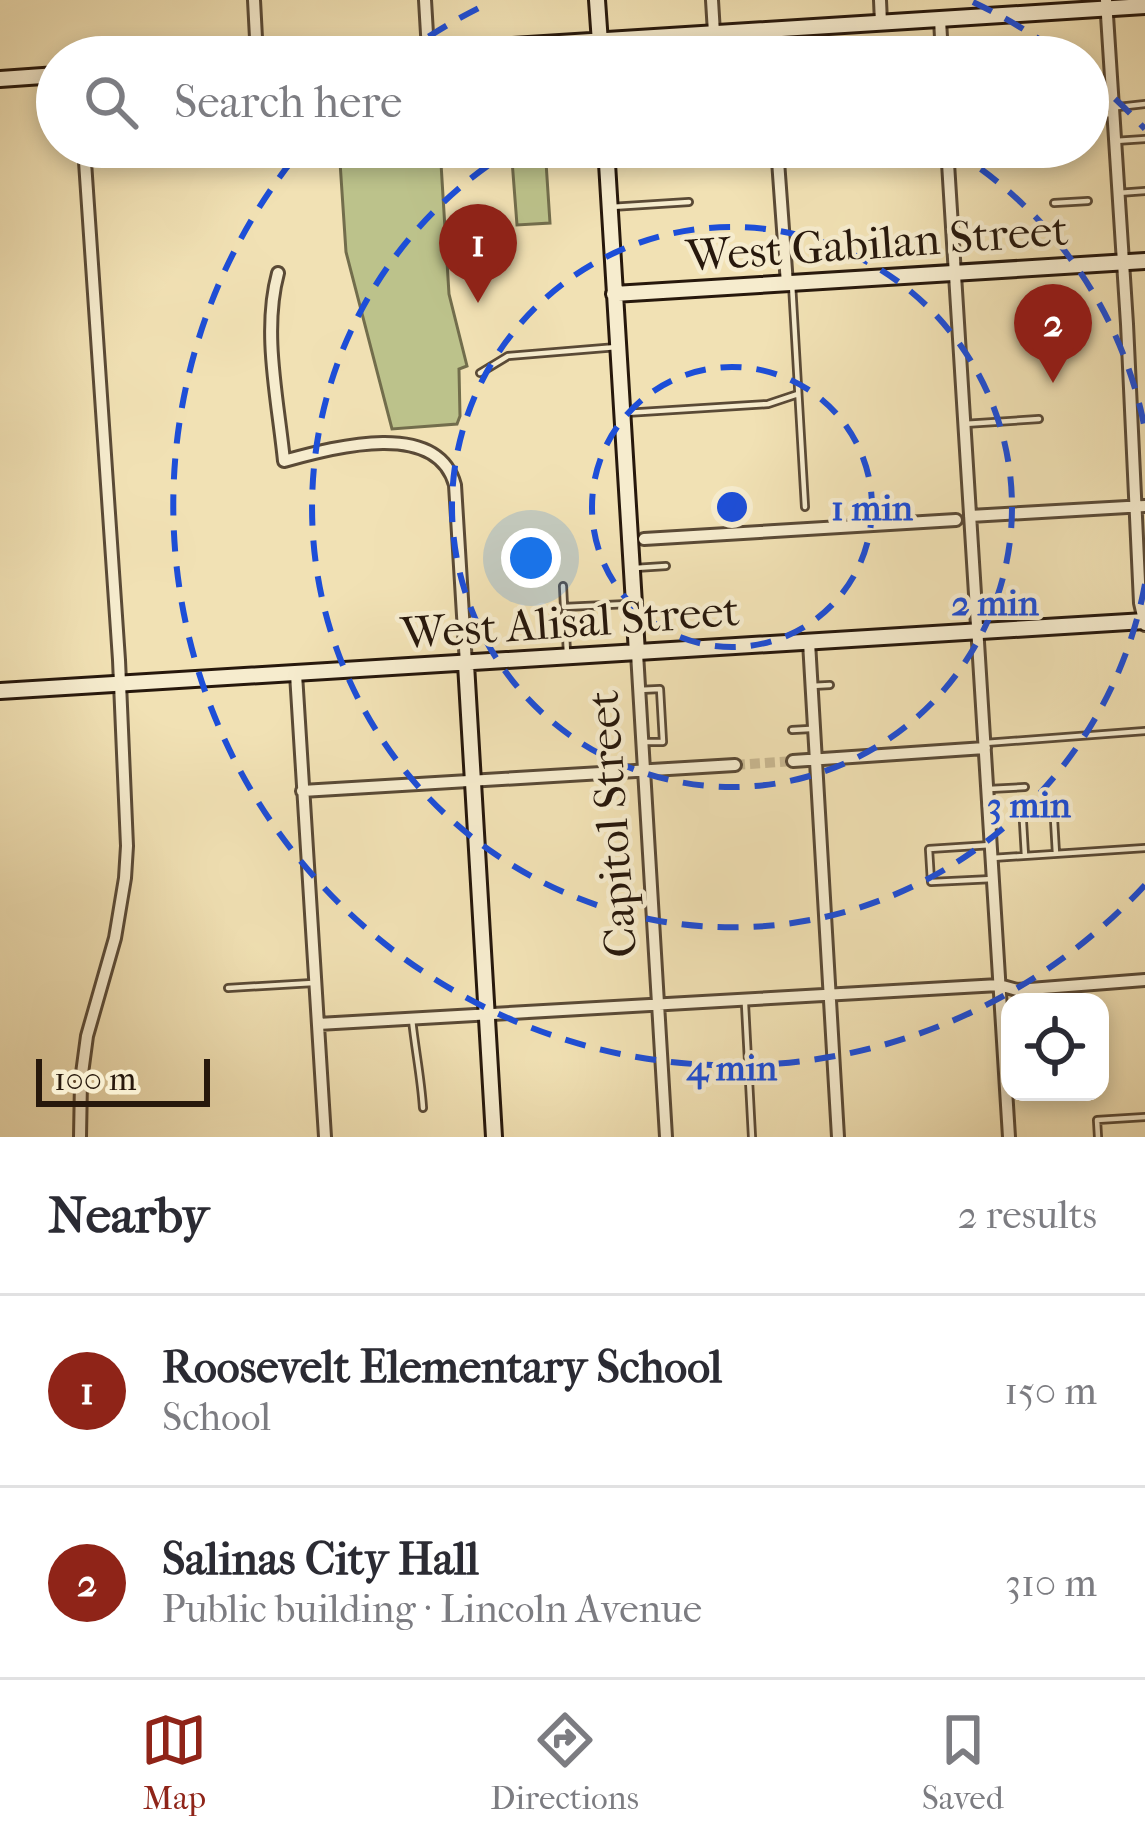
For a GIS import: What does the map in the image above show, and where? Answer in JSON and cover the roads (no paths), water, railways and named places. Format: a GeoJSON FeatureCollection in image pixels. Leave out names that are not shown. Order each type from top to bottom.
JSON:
{"type":"FeatureCollection","features":[{"type":"Feature","properties":{"kind":"street"},"geometry":{"type":"LineString","coordinates":[[254,0],[256,36]]}},
{"type":"Feature","properties":{"kind":"street"},"geometry":{"type":"LineString","coordinates":[[425,0],[427,36]]}},
{"type":"Feature","properties":{"kind":"street"},"geometry":{"type":"LineString","coordinates":[[597,0],[600,36]]}},
{"type":"Feature","properties":{"kind":"street"},"geometry":{"type":"LineString","coordinates":[[712,0],[714,33]]}},
{"type":"Feature","properties":{"kind":"street"},"geometry":{"type":"LineString","coordinates":[[880,0],[881,23]]}},
{"type":"Feature","properties":{"kind":"street"},"geometry":{"type":"LineString","coordinates":[[1106,4],[1108,36]]}},
{"type":"Feature","properties":{"kind":"street"},"geometry":{"type":"LineString","coordinates":[[665,36],[940,19],[1041,6],[1145,6]]}},
{"type":"Feature","properties":{"kind":"street"},"geometry":{"type":"LineString","coordinates":[[940,19],[941,36]]}},
{"type":"Feature","properties":{"kind":"street"},"geometry":{"type":"LineString","coordinates":[[769,30],[769,36]]}},
{"type":"Feature","properties":{"kind":"street"},"geometry":{"type":"LineString","coordinates":[[1109,58],[1140,506],[1140,603],[1145,622]]}},
{"type":"Feature","properties":{"kind":"street"},"geometry":{"type":"LineString","coordinates":[[0,79],[36,77]]}},
{"type":"Feature","properties":{"kind":"street"},"geometry":{"type":"LineString","coordinates":[[80,1137],[87,1036],[115,938],[125,878],[128,815],[86,168]]}},
{"type":"Feature","properties":{"kind":"street","name":"Capitol Street"},"geometry":{"type":"LineString","coordinates":[[607,168],[666,1137]]}},
{"type":"Feature","properties":{"kind":"street"},"geometry":{"type":"LineString","coordinates":[[780,168],[790,284]]}},
{"type":"Feature","properties":{"kind":"street"},"geometry":{"type":"LineString","coordinates":[[948,168],[1009,1137]]}},
{"type":"Feature","properties":{"kind":"street","name":"West Gabilan Street"},"geometry":{"type":"LineString","coordinates":[[614,294],[1145,261]]}},
{"type":"Feature","properties":{"kind":"street"},"geometry":{"type":"LineString","coordinates":[[278,273],[271,302],[284,461],[328,450],[397,443],[418,446],[444,461],[455,484],[494,1137]]}},
{"type":"Feature","properties":{"kind":"street"},"geometry":{"type":"LineString","coordinates":[[970,516],[1140,506]]}},
{"type":"Feature","properties":{"kind":"street"},"geometry":{"type":"LineString","coordinates":[[644,539],[956,520]]}},
{"type":"Feature","properties":{"kind":"street","name":"West Alisal Street"},"geometry":{"type":"LineString","coordinates":[[0,692],[1145,622]]}},
{"type":"Feature","properties":{"kind":"street"},"geometry":{"type":"LineString","coordinates":[[809,642],[838,1137]]}},
{"type":"Feature","properties":{"kind":"street"},"geometry":{"type":"LineString","coordinates":[[296,674],[325,1137]]}},
{"type":"Feature","properties":{"kind":"street"},"geometry":{"type":"LineString","coordinates":[[793,761],[985,745]]}},
{"type":"Feature","properties":{"kind":"street"},"geometry":{"type":"LineString","coordinates":[[302,790],[735,765]]}},
{"type":"Feature","properties":{"kind":"street"},"geometry":{"type":"LineString","coordinates":[[318,1024],[1145,980]]}},
{"type":"Feature","properties":{"kind":"lane"},"geometry":{"type":"LineString","coordinates":[[1109,112],[1145,104]]}},
{"type":"Feature","properties":{"kind":"lane"},"geometry":{"type":"LineString","coordinates":[[1114,142],[1145,140]]}},
{"type":"Feature","properties":{"kind":"lane"},"geometry":{"type":"LineString","coordinates":[[1118,193],[1145,191]]}},
{"type":"Feature","properties":{"kind":"lane"},"geometry":{"type":"LineString","coordinates":[[1054,203],[1088,201]]}},
{"type":"Feature","properties":{"kind":"lane"},"geometry":{"type":"LineString","coordinates":[[609,207],[689,202]]}},
{"type":"Feature","properties":{"kind":"lane"},"geometry":{"type":"LineString","coordinates":[[790,284],[805,507]]}},
{"type":"Feature","properties":{"kind":"lane"},"geometry":{"type":"LineString","coordinates":[[480,373],[508,356],[617,347]]}},
{"type":"Feature","properties":{"kind":"lane"},"geometry":{"type":"LineString","coordinates":[[621,413],[768,404],[798,394]]}},
{"type":"Feature","properties":{"kind":"lane"},"geometry":{"type":"LineString","coordinates":[[964,424],[1039,419]]}},
{"type":"Feature","properties":{"kind":"lane"},"geometry":{"type":"LineString","coordinates":[[632,568],[666,566]]}},
{"type":"Feature","properties":{"kind":"lane"},"geometry":{"type":"LineString","coordinates":[[563,586],[564,607],[634,603]]}},
{"type":"Feature","properties":{"kind":"lane"},"geometry":{"type":"LineString","coordinates":[[565,612],[567,657]]}},
{"type":"Feature","properties":{"kind":"lane"},"geometry":{"type":"LineString","coordinates":[[814,685],[830,685]]}},
{"type":"Feature","properties":{"kind":"lane"},"geometry":{"type":"LineString","coordinates":[[639,689],[660,688],[663,742],[643,742]]}},
{"type":"Feature","properties":{"kind":"lane"},"geometry":{"type":"LineString","coordinates":[[792,730],[813,728]]}},
{"type":"Feature","properties":{"kind":"lane"},"geometry":{"type":"LineString","coordinates":[[985,745],[1145,731]]}},
{"type":"Feature","properties":{"kind":"lane"},"geometry":{"type":"LineString","coordinates":[[988,789],[1025,787]]}},
{"type":"Feature","properties":{"kind":"lane"},"geometry":{"type":"LineString","coordinates":[[1054,820],[1056,854]]}},
{"type":"Feature","properties":{"kind":"lane"},"geometry":{"type":"LineString","coordinates":[[1023,822],[1025,856]]}},
{"type":"Feature","properties":{"kind":"lane"},"geometry":{"type":"LineString","coordinates":[[993,879],[931,882],[929,849],[1025,856],[1145,848]]}},
{"type":"Feature","properties":{"kind":"lane"},"geometry":{"type":"LineString","coordinates":[[228,988],[315,983]]}},
{"type":"Feature","properties":{"kind":"lane"},"geometry":{"type":"LineString","coordinates":[[745,998],[752,1137]]}},
{"type":"Feature","properties":{"kind":"lane"},"geometry":{"type":"LineString","coordinates":[[412,1018],[423,1108]]}},
{"type":"Feature","properties":{"kind":"lane"},"geometry":{"type":"LineString","coordinates":[[1098,1137],[1097,1120],[1145,1117]]}},
{"type":"Feature","properties":{"kind":"tunnel"},"geometry":{"type":"LineString","coordinates":[[735,765],[793,761]]}},
{"type":"Feature","properties":{"kind":"place","name":"Roosevelt Elementary School"},"geometry":{"type":"Point","coordinates":[478,303]}},
{"type":"Feature","properties":{"kind":"place","name":"Salinas City Hall"},"geometry":{"type":"Point","coordinates":[1053,383]}}]}
